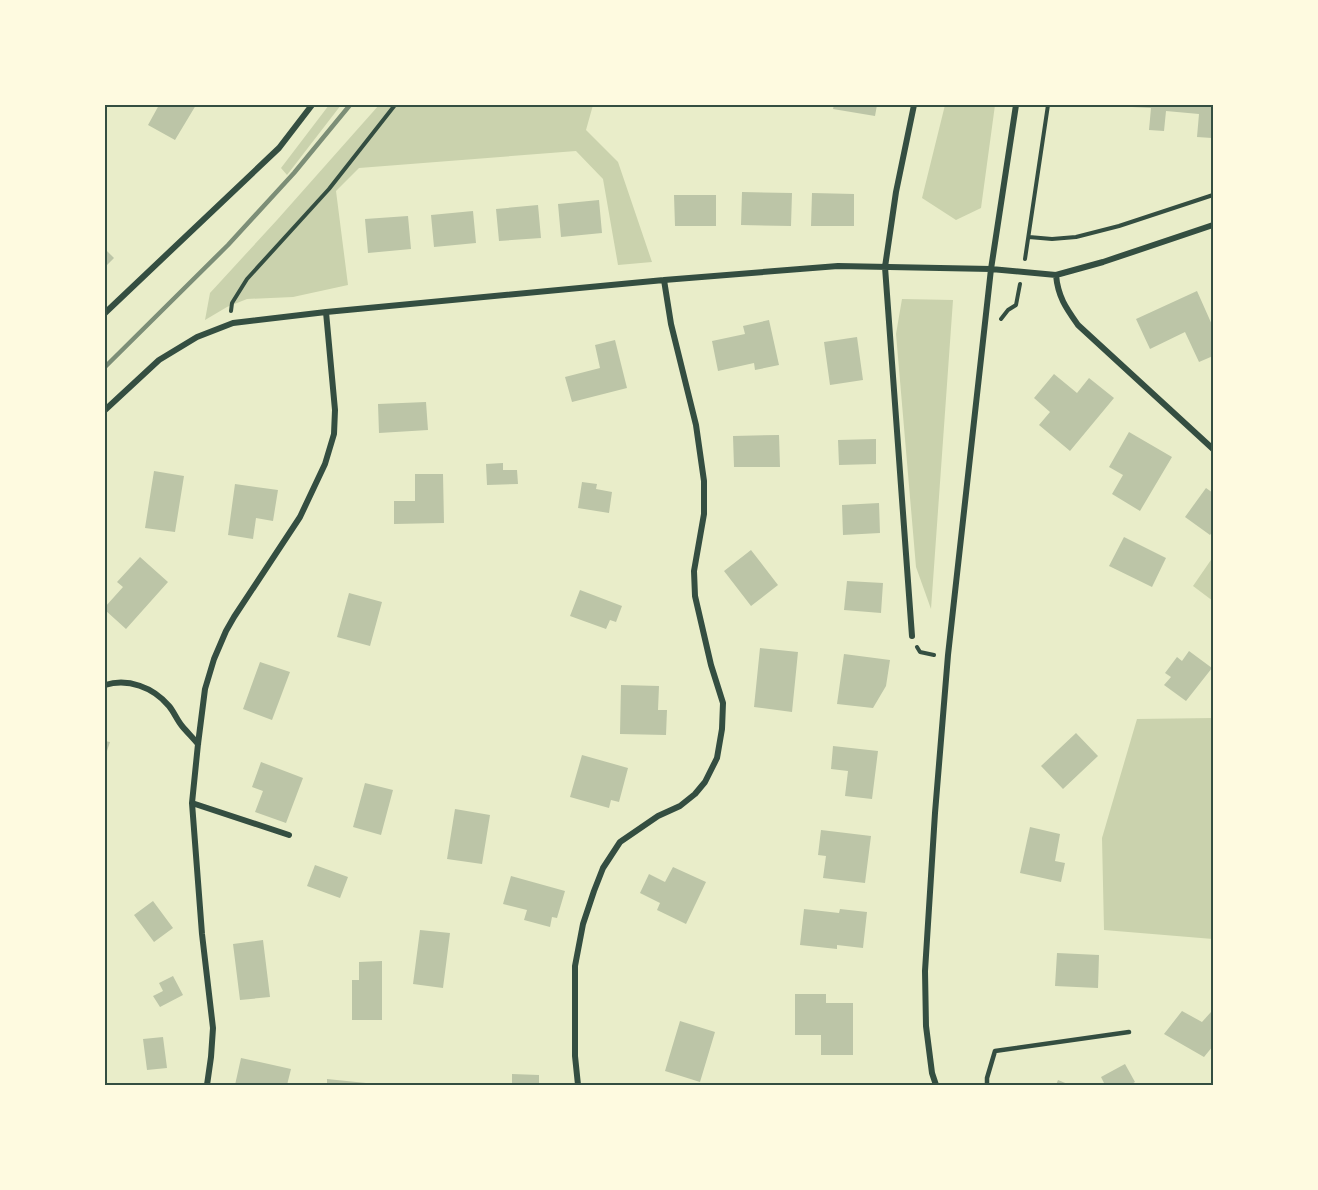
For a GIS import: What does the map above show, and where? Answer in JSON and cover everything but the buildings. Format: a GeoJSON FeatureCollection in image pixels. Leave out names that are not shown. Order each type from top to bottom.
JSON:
{"type":"FeatureCollection","features":[{"type":"Feature","properties":{"kind":"street"},"geometry":{"type":"LineString","coordinates":[[105,314],[279,148],[312,105]]}},
{"type":"Feature","properties":{"kind":"street"},"geometry":{"type":"LineString","coordinates":[[912,636],[885,267],[896,192],[914,105]]}},
{"type":"Feature","properties":{"kind":"street"},"geometry":{"type":"LineString","coordinates":[[936,1085],[932,1073],[926,1026],[925,971],[935,813],[948,655],[991,269],[1016,105]]}},
{"type":"Feature","properties":{"kind":"street"},"geometry":{"type":"LineString","coordinates":[[105,410],[126,388],[159,360],[197,337],[233,323],[664,280],[838,266],[991,269],[1056,275],[1103,262],[1213,225]]}},
{"type":"Feature","properties":{"kind":"street"},"geometry":{"type":"LineString","coordinates":[[1056,275],[1057,289],[1062,302],[1078,325],[1213,449]]}},
{"type":"Feature","properties":{"kind":"street"},"geometry":{"type":"LineString","coordinates":[[578,1085],[575,1056],[575,966],[584,924],[603,868],[620,842],[658,816],[680,806],[695,794],[705,782],[717,758],[723,729],[723,703],[711,665],[695,596],[694,571],[704,514],[704,481],[696,425],[671,324],[664,280]]}},
{"type":"Feature","properties":{"kind":"street"},"geometry":{"type":"LineString","coordinates":[[207,1085],[213,1028],[201,934],[192,803],[205,689],[214,659],[234,617],[300,518],[325,464],[334,434],[335,410],[326,312]]}},
{"type":"Feature","properties":{"kind":"street"},"geometry":{"type":"LineString","coordinates":[[105,685],[117,682],[134,684],[153,692],[168,705],[198,744]]}},
{"type":"Feature","properties":{"kind":"street"},"geometry":{"type":"LineString","coordinates":[[192,803],[289,835]]}},
{"type":"Feature","properties":{"kind":"lane"},"geometry":{"type":"LineString","coordinates":[[987,1085],[995,1052],[1129,1032]]}},
{"type":"Feature","properties":{"kind":"path"},"geometry":{"type":"LineString","coordinates":[[233,323],[232,303],[247,279],[329,189],[394,105]]}},
{"type":"Feature","properties":{"kind":"path"},"geometry":{"type":"LineString","coordinates":[[1023,272],[1048,105]]}},
{"type":"Feature","properties":{"kind":"path"},"geometry":{"type":"LineString","coordinates":[[1029,237],[1052,239],[1076,237],[1119,226],[1213,195]]}},
{"type":"Feature","properties":{"kind":"path"},"geometry":{"type":"LineString","coordinates":[[912,636],[920,652],[937,656]]}},
{"type":"Feature","properties":{"kind":"green space"},"geometry":{"type":"Polygon","coordinates":[[[329,105],[341,105],[287,175],[281,168],[329,105]]]}},
{"type":"Feature","properties":{"kind":"green space"},"geometry":{"type":"Polygon","coordinates":[[[379,105],[593,105],[586,130],[618,162],[652,262],[618,265],[603,179],[576,151],[359,168],[336,191],[348,285],[293,297],[247,299],[205,320],[210,293],[379,105]]]}},
{"type":"Feature","properties":{"kind":"green space"},"geometry":{"type":"Polygon","coordinates":[[[945,105],[995,105],[981,208],[956,220],[922,198],[945,105]]]}},
{"type":"Feature","properties":{"kind":"green space"},"geometry":{"type":"Polygon","coordinates":[[[902,299],[953,300],[931,609],[916,567],[896,334],[902,299]]]}},
{"type":"Feature","properties":{"kind":"green space"},"geometry":{"type":"Polygon","coordinates":[[[1213,557],[1213,601],[1193,586],[1213,557]]]}},
{"type":"Feature","properties":{"kind":"green space"},"geometry":{"type":"Polygon","coordinates":[[[1213,718],[1213,939],[1104,930],[1102,838],[1137,719],[1213,718]]]}},
{"type":"Feature","properties":{"kind":"railway"},"geometry":{"type":"LineString","coordinates":[[105,367],[228,245],[294,173],[350,105]]}}]}
